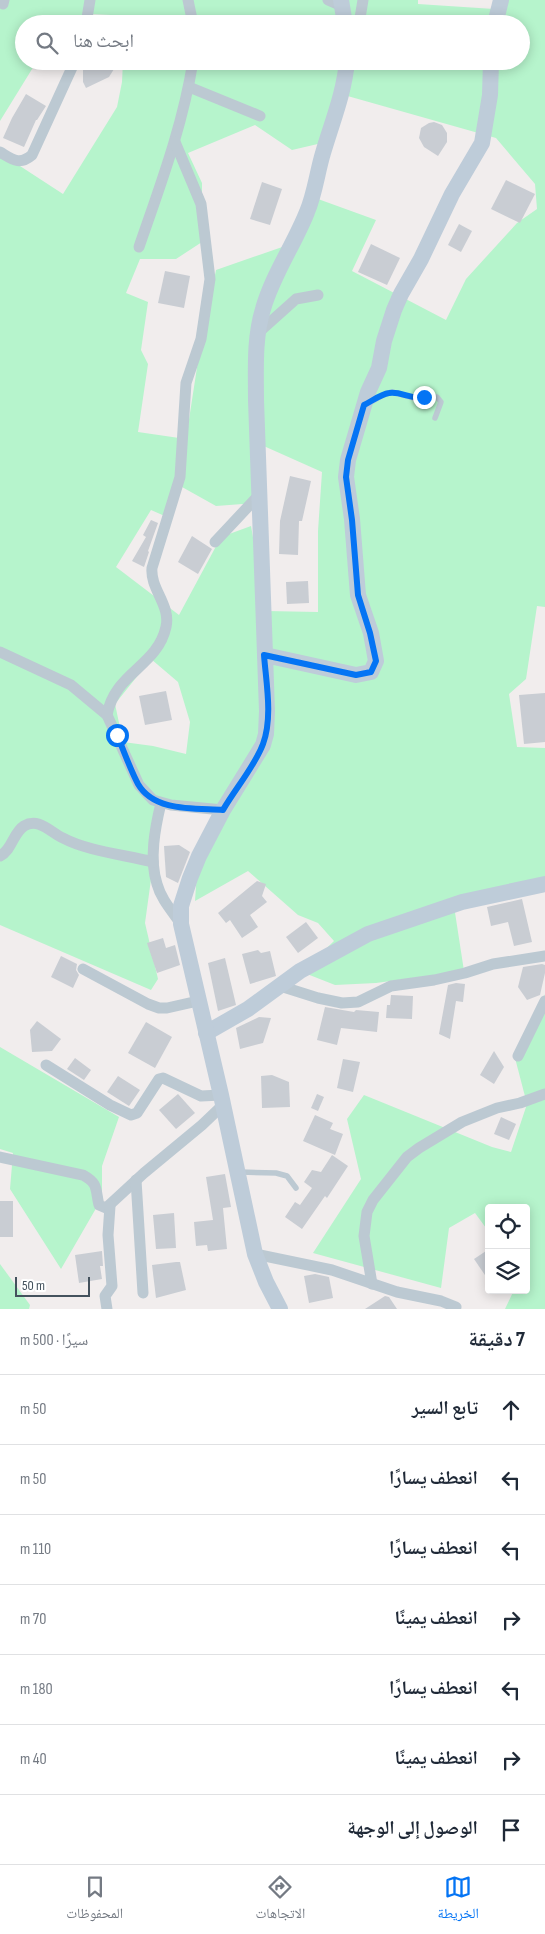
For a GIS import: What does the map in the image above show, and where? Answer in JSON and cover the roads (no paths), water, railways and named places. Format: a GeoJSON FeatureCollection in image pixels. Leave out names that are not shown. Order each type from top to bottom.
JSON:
{"type":"FeatureCollection","features":[{"type":"Feature","properties":{"kind":"street"},"geometry":{"type":"LineString","coordinates":[[0,2],[2,4],[4,0]]}},
{"type":"Feature","properties":{"kind":"street"},"geometry":{"type":"LineString","coordinates":[[88,15],[90,0]]}},
{"type":"Feature","properties":{"kind":"street"},"geometry":{"type":"LineString","coordinates":[[188,0],[192,15]]}},
{"type":"Feature","properties":{"kind":"street"},"geometry":{"type":"LineString","coordinates":[[360,15],[363,0]]}},
{"type":"Feature","properties":{"kind":"street"},"geometry":{"type":"LineString","coordinates":[[498,15],[501,0]]}},
{"type":"Feature","properties":{"kind":"street"},"geometry":{"type":"LineString","coordinates":[[337,2],[342,15]]}},
{"type":"Feature","properties":{"kind":"street"},"geometry":{"type":"LineString","coordinates":[[0,152],[18,161],[25,161],[32,155],[71,70]]}},
{"type":"Feature","properties":{"kind":"street"},"geometry":{"type":"LineString","coordinates":[[139,247],[174,142],[192,70]]}},
{"type":"Feature","properties":{"kind":"street"},"geometry":{"type":"LineString","coordinates":[[280,1309],[266,1282],[255,1254],[181,924],[181,906],[199,856],[223,810],[257,755],[264,739],[267,711],[256,391],[258,333],[263,309],[276,273],[307,213],[312,199],[324,148],[341,99],[346,70]]}},
{"type":"Feature","properties":{"kind":"street"},"geometry":{"type":"LineString","coordinates":[[264,655],[356,675],[371,672],[376,665],[375,649],[358,595],[352,520],[346,477],[348,460],[364,405],[379,368],[384,341],[401,294],[422,259],[452,194],[482,143],[490,95],[491,70]]}},
{"type":"Feature","properties":{"kind":"street"},"geometry":{"type":"LineString","coordinates":[[189,87],[260,116]]}},
{"type":"Feature","properties":{"kind":"street"},"geometry":{"type":"LineString","coordinates":[[107,715],[110,700],[115,691],[153,653],[162,638],[167,624],[165,608],[152,578],[152,568],[180,477],[186,383],[201,338],[210,279],[201,204],[174,142]]}},
{"type":"Feature","properties":{"kind":"street"},"geometry":{"type":"LineString","coordinates":[[258,333],[296,299],[318,295]]}},
{"type":"Feature","properties":{"kind":"street"},"geometry":{"type":"LineString","coordinates":[[215,542],[259,495]]}},
{"type":"Feature","properties":{"kind":"street"},"geometry":{"type":"LineString","coordinates":[[0,652],[71,685],[107,715],[139,785],[153,800],[161,803],[223,810]]}},
{"type":"Feature","properties":{"kind":"street"},"geometry":{"type":"LineString","coordinates":[[161,803],[157,820],[153,862],[156,883],[181,924]]}},
{"type":"Feature","properties":{"kind":"street"},"geometry":{"type":"LineString","coordinates":[[0,856],[8,849],[24,826],[32,824],[42,825],[62,838],[83,845],[153,862]]}},
{"type":"Feature","properties":{"kind":"street"},"geometry":{"type":"LineString","coordinates":[[206,1034],[248,1009],[300,972],[368,934],[462,902],[545,884]]}},
{"type":"Feature","properties":{"kind":"street"},"geometry":{"type":"LineString","coordinates":[[280,986],[318,998],[342,1003],[358,1002],[391,986],[434,980],[493,964],[545,956]]}},
{"type":"Feature","properties":{"kind":"street"},"geometry":{"type":"LineString","coordinates":[[83,969],[158,1008],[198,1001]]}},
{"type":"Feature","properties":{"kind":"street"},"geometry":{"type":"LineString","coordinates":[[518,1056],[545,1001]]}},
{"type":"Feature","properties":{"kind":"street"},"geometry":{"type":"LineString","coordinates":[[46,1065],[110,1105],[132,1115],[137,1113],[159,1079],[163,1078],[201,1096],[222,1100]]}},
{"type":"Feature","properties":{"kind":"street"},"geometry":{"type":"LineString","coordinates":[[372,1284],[364,1236],[367,1212],[373,1200],[407,1157],[462,1122],[497,1108],[520,1103],[545,1094]]}},
{"type":"Feature","properties":{"kind":"street"},"geometry":{"type":"LineString","coordinates":[[0,1156],[83,1175],[92,1180],[96,1187],[99,1205],[106,1208],[136,1180],[202,1125],[222,1100]]}},
{"type":"Feature","properties":{"kind":"street"},"geometry":{"type":"LineString","coordinates":[[136,1180],[143,1293]]}},
{"type":"Feature","properties":{"kind":"street"},"geometry":{"type":"LineString","coordinates":[[107,1309],[105,1296],[112,1286],[108,1235],[110,1206]]}},
{"type":"Feature","properties":{"kind":"street"},"geometry":{"type":"LineString","coordinates":[[255,1254],[332,1270],[397,1292],[440,1301],[456,1307]]}},
{"type":"Feature","properties":{"kind":"lane"},"geometry":{"type":"LineString","coordinates":[[364,405],[388,393],[398,393],[414,398],[432,396],[438,398],[441,402],[435,418]]}},
{"type":"Feature","properties":{"kind":"lane"},"geometry":{"type":"LineString","coordinates":[[238,1172],[276,1173],[287,1176],[296,1188]]}}]}
